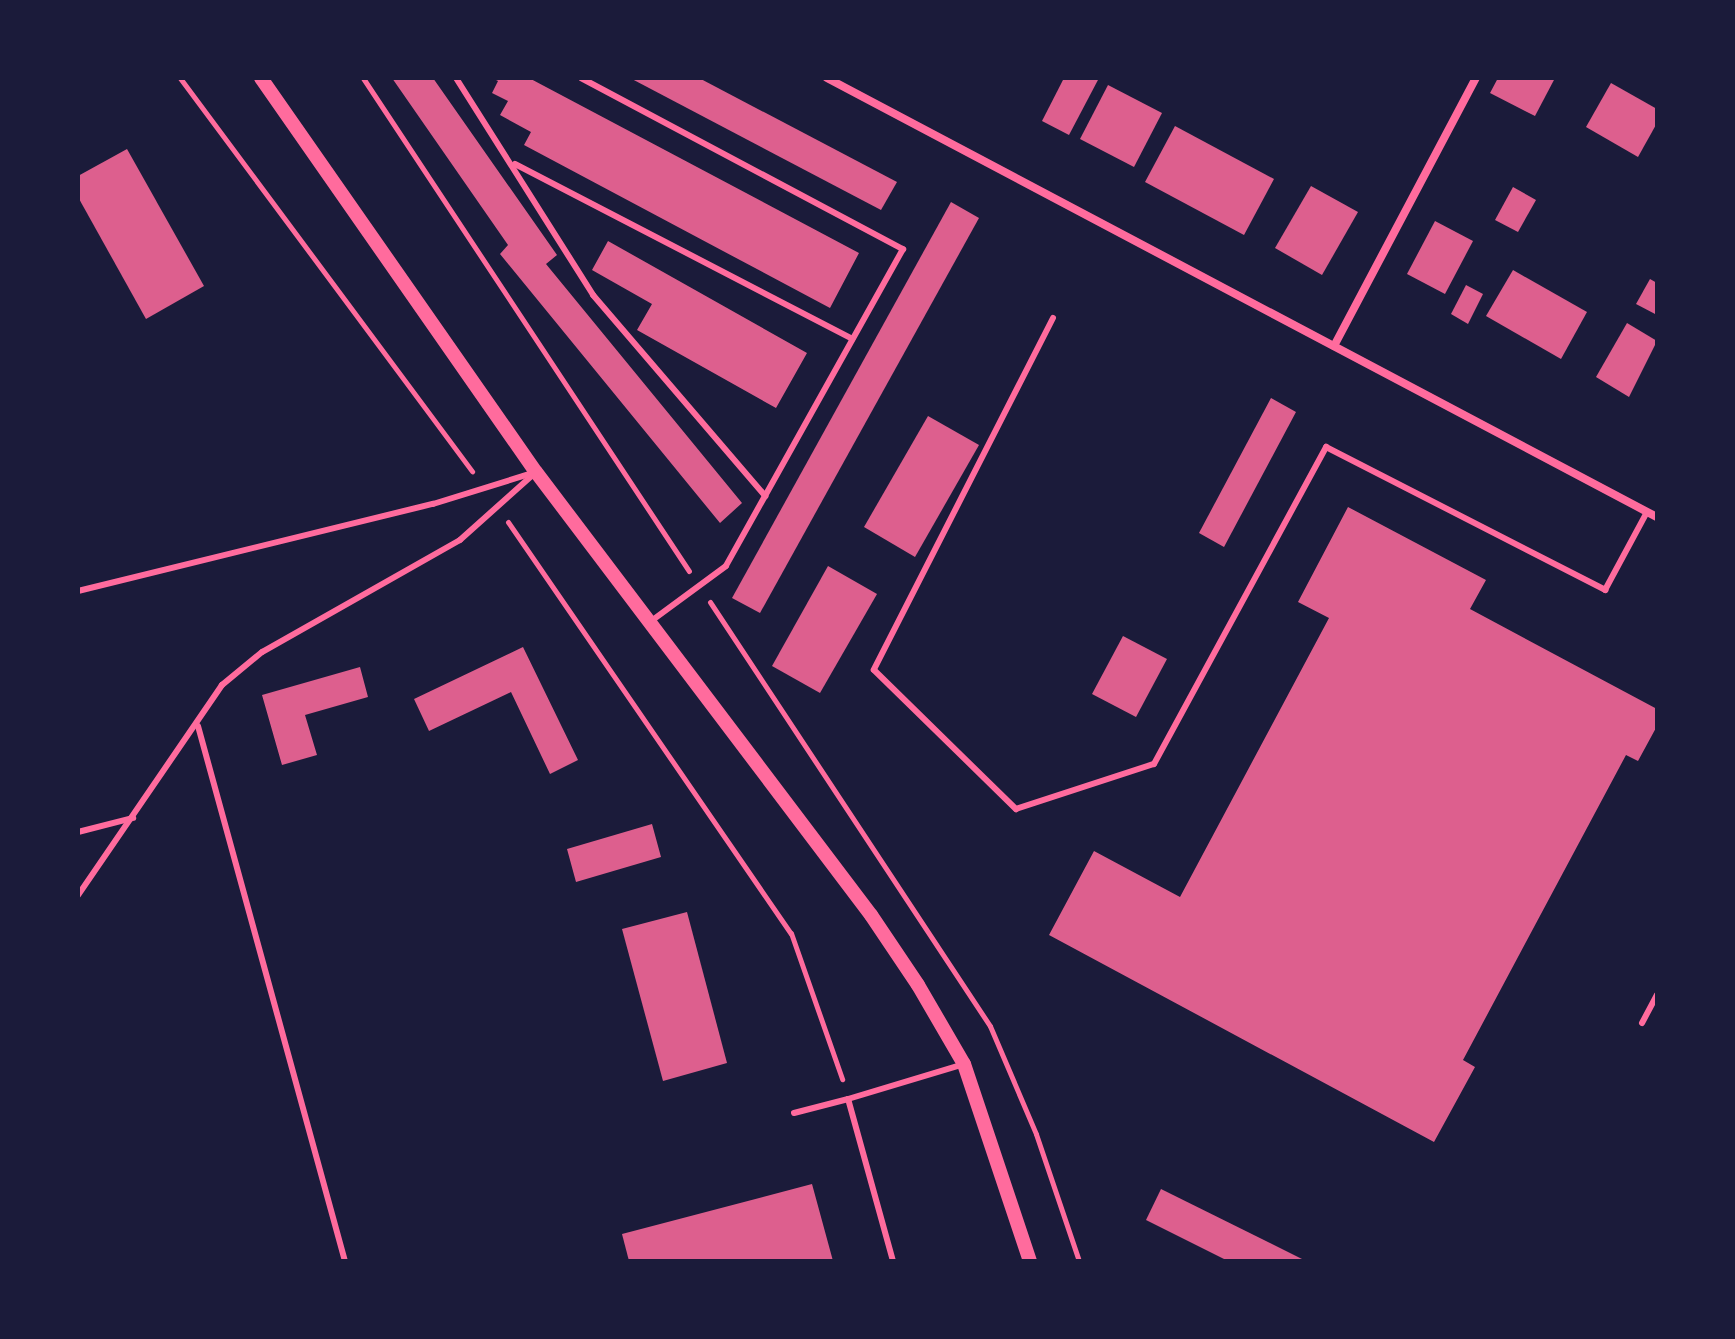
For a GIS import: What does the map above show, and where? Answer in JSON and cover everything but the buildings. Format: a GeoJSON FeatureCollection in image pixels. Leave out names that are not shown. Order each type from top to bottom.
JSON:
{"type":"FeatureCollection","features":[{"type":"Feature","properties":{"kind":"street"},"geometry":{"type":"LineString","coordinates":[[261,78],[536,472],[871,915],[964,1064],[1030,1261]]}},
{"type":"Feature","properties":{"kind":"street"},"geometry":{"type":"LineString","coordinates":[[827,78],[1657,517]]}},
{"type":"Feature","properties":{"kind":"street"},"geometry":{"type":"LineString","coordinates":[[1334,346],[1476,78]]}},
{"type":"Feature","properties":{"kind":"lane"},"geometry":{"type":"LineString","coordinates":[[456,78],[514,164],[593,295],[765,496]]}},
{"type":"Feature","properties":{"kind":"lane"},"geometry":{"type":"LineString","coordinates":[[581,78],[903,249],[726,566],[649,622]]}},
{"type":"Feature","properties":{"kind":"lane"},"geometry":{"type":"LineString","coordinates":[[514,164],[852,339]]}},
{"type":"Feature","properties":{"kind":"lane"},"geometry":{"type":"LineString","coordinates":[[1053,318],[874,670],[1016,809],[1154,764],[1326,447],[1605,590],[1647,512]]}},
{"type":"Feature","properties":{"kind":"lane"},"geometry":{"type":"LineString","coordinates":[[78,591],[485,489],[536,472]]}},
{"type":"Feature","properties":{"kind":"lane"},"geometry":{"type":"LineString","coordinates":[[78,895],[198,726],[222,685],[262,652],[460,540],[536,472]]}},
{"type":"Feature","properties":{"kind":"lane"},"geometry":{"type":"LineString","coordinates":[[198,726],[345,1261]]}},
{"type":"Feature","properties":{"kind":"lane"},"geometry":{"type":"LineString","coordinates":[[78,832],[133,818]]}},
{"type":"Feature","properties":{"kind":"lane"},"geometry":{"type":"LineString","coordinates":[[1642,1023],[1657,995]]}},
{"type":"Feature","properties":{"kind":"lane"},"geometry":{"type":"LineString","coordinates":[[794,1113],[964,1064]]}},
{"type":"Feature","properties":{"kind":"lane"},"geometry":{"type":"LineString","coordinates":[[848,1099],[893,1261]]}},
{"type":"Feature","properties":{"kind":"path"},"geometry":{"type":"LineString","coordinates":[[180,78],[485,489]]}},
{"type":"Feature","properties":{"kind":"path"},"geometry":{"type":"LineString","coordinates":[[363,78],[990,1026],[1036,1134],[1079,1261]]}},
{"type":"Feature","properties":{"kind":"path"},"geometry":{"type":"LineString","coordinates":[[497,507],[791,933],[848,1099]]}}]}
